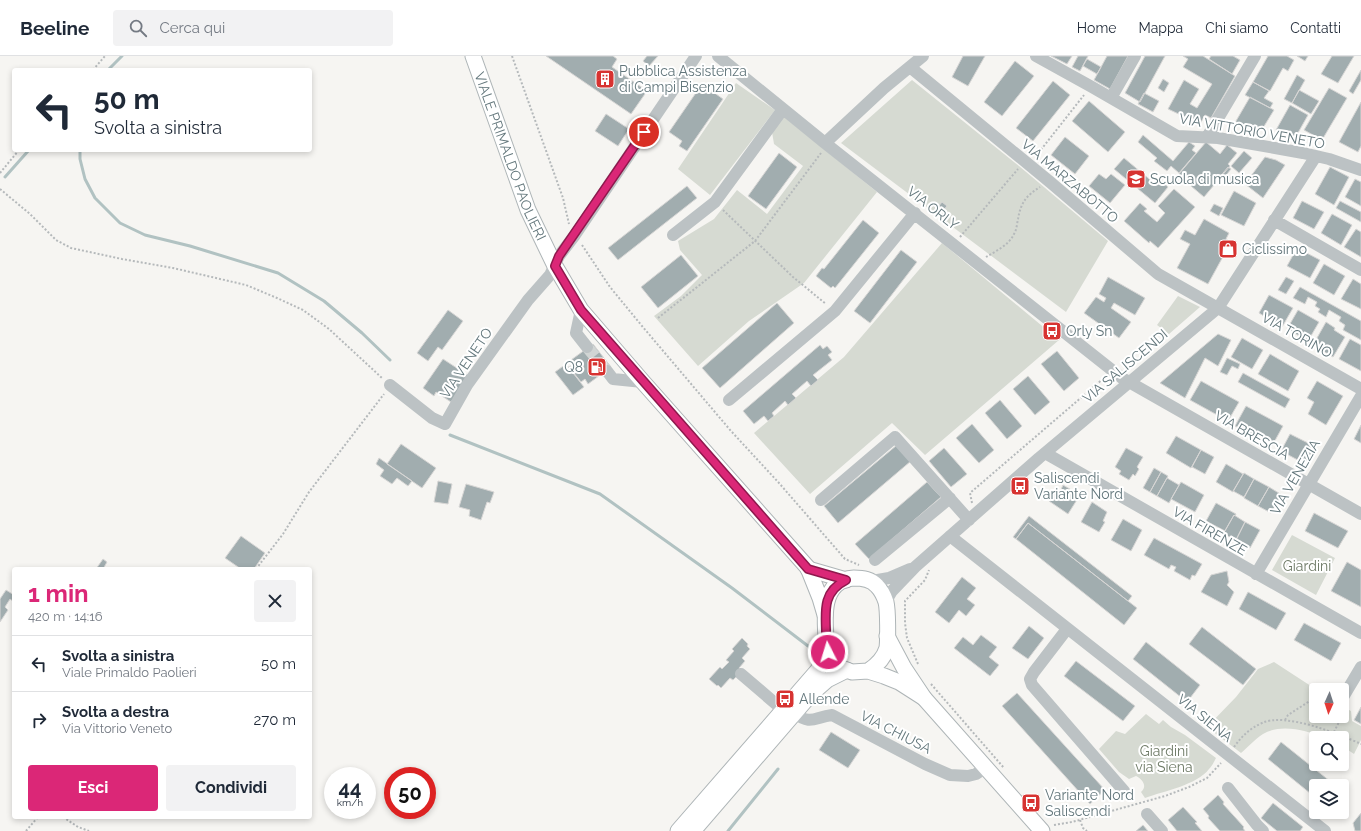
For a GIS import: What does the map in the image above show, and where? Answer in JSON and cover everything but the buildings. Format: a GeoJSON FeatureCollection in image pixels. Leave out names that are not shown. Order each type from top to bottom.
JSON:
{"type":"FeatureCollection","features":[{"type":"Feature","properties":{"kind":"main road","name":"VIALE PRIMALDO PAOLIERI"},"geometry":{"type":"LineString","coordinates":[[473,56],[520,191],[555,266],[581,310],[808,569],[820,598],[825,615]]}},
{"type":"Feature","properties":{"kind":"main road"},"geometry":{"type":"LineString","coordinates":[[808,569],[846,580],[861,579],[872,581],[881,592],[886,601],[887,648],[877,665],[868,671]]}},
{"type":"Feature","properties":{"kind":"main road","name":"VIALE PRIMALDO PAOLIERI"},"geometry":{"type":"LineString","coordinates":[[827,649],[825,607],[829,596],[836,586],[846,580]]}},
{"type":"Feature","properties":{"kind":"main road"},"geometry":{"type":"LineString","coordinates":[[887,636],[924,698],[985,768],[1048,828]]}},
{"type":"Feature","properties":{"kind":"main road"},"geometry":{"type":"LineString","coordinates":[[827,649],[829,655],[841,668],[857,672],[868,671],[899,682],[924,698]]}},
{"type":"Feature","properties":{"kind":"main road"},"geometry":{"type":"LineString","coordinates":[[693,831],[788,712],[818,670],[827,649]]}},
{"type":"Feature","properties":{"kind":"main road"},"geometry":{"type":"LineString","coordinates":[[678,831],[788,712],[826,680],[847,670]]}},
{"type":"Feature","properties":{"kind":"street"},"geometry":{"type":"LineString","coordinates":[[555,266],[559,256],[575,235],[696,56]]}},
{"type":"Feature","properties":{"kind":"street","name":"VIA ORLY"},"geometry":{"type":"LineString","coordinates":[[718,56],[825,143],[915,213],[960,240],[1129,383]]}},
{"type":"Feature","properties":{"kind":"street"},"geometry":{"type":"LineString","coordinates":[[825,143],[884,88],[923,56]]}},
{"type":"Feature","properties":{"kind":"street"},"geometry":{"type":"LineString","coordinates":[[1111,98],[1135,56]]}},
{"type":"Feature","properties":{"kind":"street"},"geometry":{"type":"LineString","coordinates":[[1207,137],[1254,56]]}},
{"type":"Feature","properties":{"kind":"street","name":"VIA VITTORIO VENETO"},"geometry":{"type":"LineString","coordinates":[[1039,57],[1178,136],[1207,137],[1316,156],[1361,170]]}},
{"type":"Feature","properties":{"kind":"street","name":"VIA MARZABOTTO"},"geometry":{"type":"LineString","coordinates":[[910,67],[1050,182],[1158,274],[1218,308]]}},
{"type":"Feature","properties":{"kind":"street"},"geometry":{"type":"LineString","coordinates":[[673,235],[715,202],[783,109]]}},
{"type":"Feature","properties":{"kind":"street","name":"VIA SALISCENDI"},"geometry":{"type":"LineString","coordinates":[[886,601],[892,591],[915,567],[950,536],[965,516],[1045,453],[1218,308],[1316,156]]}},
{"type":"Feature","properties":{"kind":"street"},"geometry":{"type":"LineString","coordinates":[[730,400],[835,311],[915,213]]}},
{"type":"Feature","properties":{"kind":"street"},"geometry":{"type":"LineString","coordinates":[[1274,220],[1361,270]]}},
{"type":"Feature","properties":{"kind":"street","name":"VIA VENETO"},"geometry":{"type":"LineString","coordinates":[[390,386],[432,418],[445,424],[467,385],[528,300],[550,275],[555,266]]}},
{"type":"Feature","properties":{"kind":"street","name":"VIA TORINO"},"geometry":{"type":"LineString","coordinates":[[1218,308],[1361,388]]}},
{"type":"Feature","properties":{"kind":"street"},"geometry":{"type":"LineString","coordinates":[[581,310],[576,333],[587,347]]}},
{"type":"Feature","properties":{"kind":"street"},"geometry":{"type":"LineString","coordinates":[[607,371],[613,379],[643,382]]}},
{"type":"Feature","properties":{"kind":"street","name":"VIA BRESCIA"},"geometry":{"type":"LineString","coordinates":[[1129,383],[1361,514]]}},
{"type":"Feature","properties":{"kind":"street","name":"VIA VENEZIA"},"geometry":{"type":"LineString","coordinates":[[1256,574],[1361,396]]}},
{"type":"Feature","properties":{"kind":"street"},"geometry":{"type":"LineString","coordinates":[[821,500],[895,437],[965,516]]}},
{"type":"Feature","properties":{"kind":"street","name":"VIA FIRENZE"},"geometry":{"type":"LineString","coordinates":[[1045,453],[1361,633]]}},
{"type":"Feature","properties":{"kind":"street"},"geometry":{"type":"LineString","coordinates":[[875,560],[950,498]]}},
{"type":"Feature","properties":{"kind":"street","name":"VIA SIENA"},"geometry":{"type":"LineString","coordinates":[[950,536],[1325,831]]}},
{"type":"Feature","properties":{"kind":"street","name":"VIA SALISCENDI"},"geometry":{"type":"LineString","coordinates":[[872,581],[889,578],[915,567]]}},
{"type":"Feature","properties":{"kind":"street"},"geometry":{"type":"LineString","coordinates":[[1067,629],[1034,672],[1030,679],[1032,685],[1124,791]]}},
{"type":"Feature","properties":{"kind":"street"},"geometry":{"type":"LineString","coordinates":[[1349,687],[1361,667]]}},
{"type":"Feature","properties":{"kind":"street"},"geometry":{"type":"LineString","coordinates":[[742,674],[788,712]]}},
{"type":"Feature","properties":{"kind":"street","name":"VIA CHIUSA"},"geometry":{"type":"LineString","coordinates":[[788,712],[809,720],[832,715],[925,764],[950,775],[968,776],[976,774],[985,768]]}},
{"type":"Feature","properties":{"kind":"street"},"geometry":{"type":"LineString","coordinates":[[1228,788],[1263,831]]}},
{"type":"Feature","properties":{"kind":"street"},"geometry":{"type":"LineString","coordinates":[[1147,814],[1162,831]]}},
{"type":"Feature","properties":{"kind":"path"},"geometry":{"type":"LineString","coordinates":[[95,68],[106,56]]}},
{"type":"Feature","properties":{"kind":"path"},"geometry":{"type":"LineString","coordinates":[[512,56],[563,198],[566,215],[571,228],[614,292],[731,431],[779,483],[845,559],[864,567]]}},
{"type":"Feature","properties":{"kind":"path"},"geometry":{"type":"LineString","coordinates":[[960,240],[1016,171],[1034,158],[1086,92]]}},
{"type":"Feature","properties":{"kind":"path"},"geometry":{"type":"LineString","coordinates":[[658,318],[755,241],[824,149],[825,143]]}},
{"type":"Feature","properties":{"kind":"path"},"geometry":{"type":"LineString","coordinates":[[0,173],[17,152]]}},
{"type":"Feature","properties":{"kind":"path"},"geometry":{"type":"LineString","coordinates":[[990,262],[984,258],[1002,247],[1015,233],[1021,206],[1039,188],[1050,182]]}},
{"type":"Feature","properties":{"kind":"path"},"geometry":{"type":"LineString","coordinates":[[0,189],[30,214],[56,240],[71,248],[172,268],[246,286],[303,310],[329,329],[390,386],[309,492],[283,534],[258,567]]}},
{"type":"Feature","properties":{"kind":"path"},"geometry":{"type":"LineString","coordinates":[[715,202],[793,277],[835,311]]}},
{"type":"Feature","properties":{"kind":"path"},"geometry":{"type":"LineString","coordinates":[[965,516],[972,504],[970,493],[1106,375],[1111,369]]}},
{"type":"Feature","properties":{"kind":"path"},"geometry":{"type":"LineString","coordinates":[[919,666],[907,638],[905,601],[925,580],[930,567]]}},
{"type":"Feature","properties":{"kind":"path"},"geometry":{"type":"LineString","coordinates":[[927,679],[1008,772]]}},
{"type":"Feature","properties":{"kind":"path"},"geometry":{"type":"LineString","coordinates":[[1285,720],[1288,715],[1309,702]]}},
{"type":"Feature","properties":{"kind":"path"},"geometry":{"type":"LineString","coordinates":[[1048,828],[1165,796],[1208,778],[1228,756],[1244,734],[1263,722],[1285,720],[1330,731]]}},
{"type":"Feature","properties":{"kind":"path"},"geometry":{"type":"LineString","coordinates":[[1349,739],[1361,744]]}},
{"type":"Feature","properties":{"kind":"path"},"geometry":{"type":"LineString","coordinates":[[26,831],[36,819]]}},
{"type":"Feature","properties":{"kind":"path"},"geometry":{"type":"LineString","coordinates":[[66,819],[78,827],[89,831]]}},
{"type":"Feature","properties":{"kind":"path"},"geometry":{"type":"LineString","coordinates":[[1080,820],[1083,828],[1087,831]]}},
{"type":"Feature","properties":{"kind":"green space"},"geometry":{"type":"Polygon","coordinates":[[[912,80],[1019,166],[1108,241],[1066,312],[841,143],[912,80]]]}},
{"type":"Feature","properties":{"kind":"green space"},"geometry":{"type":"Polygon","coordinates":[[[736,83],[775,110],[710,195],[678,169],[736,83]]]}},
{"type":"Feature","properties":{"kind":"green space"},"geometry":{"type":"Polygon","coordinates":[[[783,116],[877,192],[804,283],[749,321],[698,366],[654,316],[681,296],[702,275],[680,250],[678,241],[714,219],[737,190],[767,214],[803,166],[774,144],[772,132],[783,116]]]}},
{"type":"Feature","properties":{"kind":"green space"},"geometry":{"type":"Polygon","coordinates":[[[942,243],[1059,340],[925,455],[892,423],[810,494],[754,433],[844,357],[942,243]]]}},
{"type":"Feature","properties":{"kind":"green space"},"geometry":{"type":"Polygon","coordinates":[[[1178,296],[1200,307],[1169,334],[1157,325],[1178,296]]]}},
{"type":"Feature","properties":{"kind":"green space","name":"Giardini"},"geometry":{"type":"Polygon","coordinates":[[[1292,535],[1335,558],[1316,595],[1272,570],[1292,535]]]}},
{"type":"Feature","properties":{"kind":"green space"},"geometry":{"type":"Polygon","coordinates":[[[1274,662],[1309,685],[1309,723],[1349,723],[1349,710],[1351,711],[1352,721],[1361,726],[1361,740],[1354,754],[1349,751],[1349,731],[1309,731],[1309,732],[1294,729],[1278,729],[1263,734],[1241,753],[1207,727],[1236,697],[1258,669],[1274,662]]]}},
{"type":"Feature","properties":{"kind":"green space","name":"Giardini via Siena"},"geometry":{"type":"Polygon","coordinates":[[[1146,714],[1159,724],[1163,720],[1216,758],[1204,775],[1180,787],[1145,798],[1141,792],[1144,785],[1140,779],[1136,776],[1129,779],[1119,772],[1099,749],[1116,731],[1125,734],[1146,714]]]}},
{"type":"Feature","properties":{"kind":"waterway"},"geometry":{"type":"LineString","coordinates":[[110,68],[122,56]]}},
{"type":"Feature","properties":{"kind":"waterway"},"geometry":{"type":"LineString","coordinates":[[5,177],[27,152]]}},
{"type":"Feature","properties":{"kind":"waterway"},"geometry":{"type":"LineString","coordinates":[[80,152],[80,159],[85,179],[95,198],[120,223],[145,235],[190,246],[278,273],[324,301],[362,333],[390,360]]}},
{"type":"Feature","properties":{"kind":"waterway"},"geometry":{"type":"LineString","coordinates":[[450,435],[600,494],[732,588],[808,646]]}},
{"type":"Feature","properties":{"kind":"waterway"},"geometry":{"type":"LineString","coordinates":[[728,831],[778,769]]}},
{"type":"Feature","properties":{"kind":"tunnel"},"geometry":{"type":"LineString","coordinates":[[587,347],[607,371]]}},
{"type":"Feature","properties":{"kind":"place","name":"Pubblica Assistenza di Campi Bisenzio"},"geometry":{"type":"Point","coordinates":[605,79]}},
{"type":"Feature","properties":{"kind":"place","name":"Scuola di musica"},"geometry":{"type":"Point","coordinates":[1136,179]}},
{"type":"Feature","properties":{"kind":"place","name":"Ciclissimo"},"geometry":{"type":"Point","coordinates":[1228,249]}},
{"type":"Feature","properties":{"kind":"place","name":"Orly Sn"},"geometry":{"type":"Point","coordinates":[1052,331]}},
{"type":"Feature","properties":{"kind":"place","name":"Q8"},"geometry":{"type":"Point","coordinates":[597,367]}},
{"type":"Feature","properties":{"kind":"place","name":"Saliscendi Variante Nord"},"geometry":{"type":"Point","coordinates":[1020,486]}},
{"type":"Feature","properties":{"kind":"place","name":"Allende"},"geometry":{"type":"Point","coordinates":[785,699]}},
{"type":"Feature","properties":{"kind":"place","name":"Variante Nord Saliscendi"},"geometry":{"type":"Point","coordinates":[1031,803]}},
{"type":"Feature","properties":{"kind":"route"},"geometry":{"type":"LineString","coordinates":[[644,132],[575,235],[559,256],[555,266],[581,310],[808,569],[846,580],[836,586],[829,596],[825,607],[828,652]]}}]}
